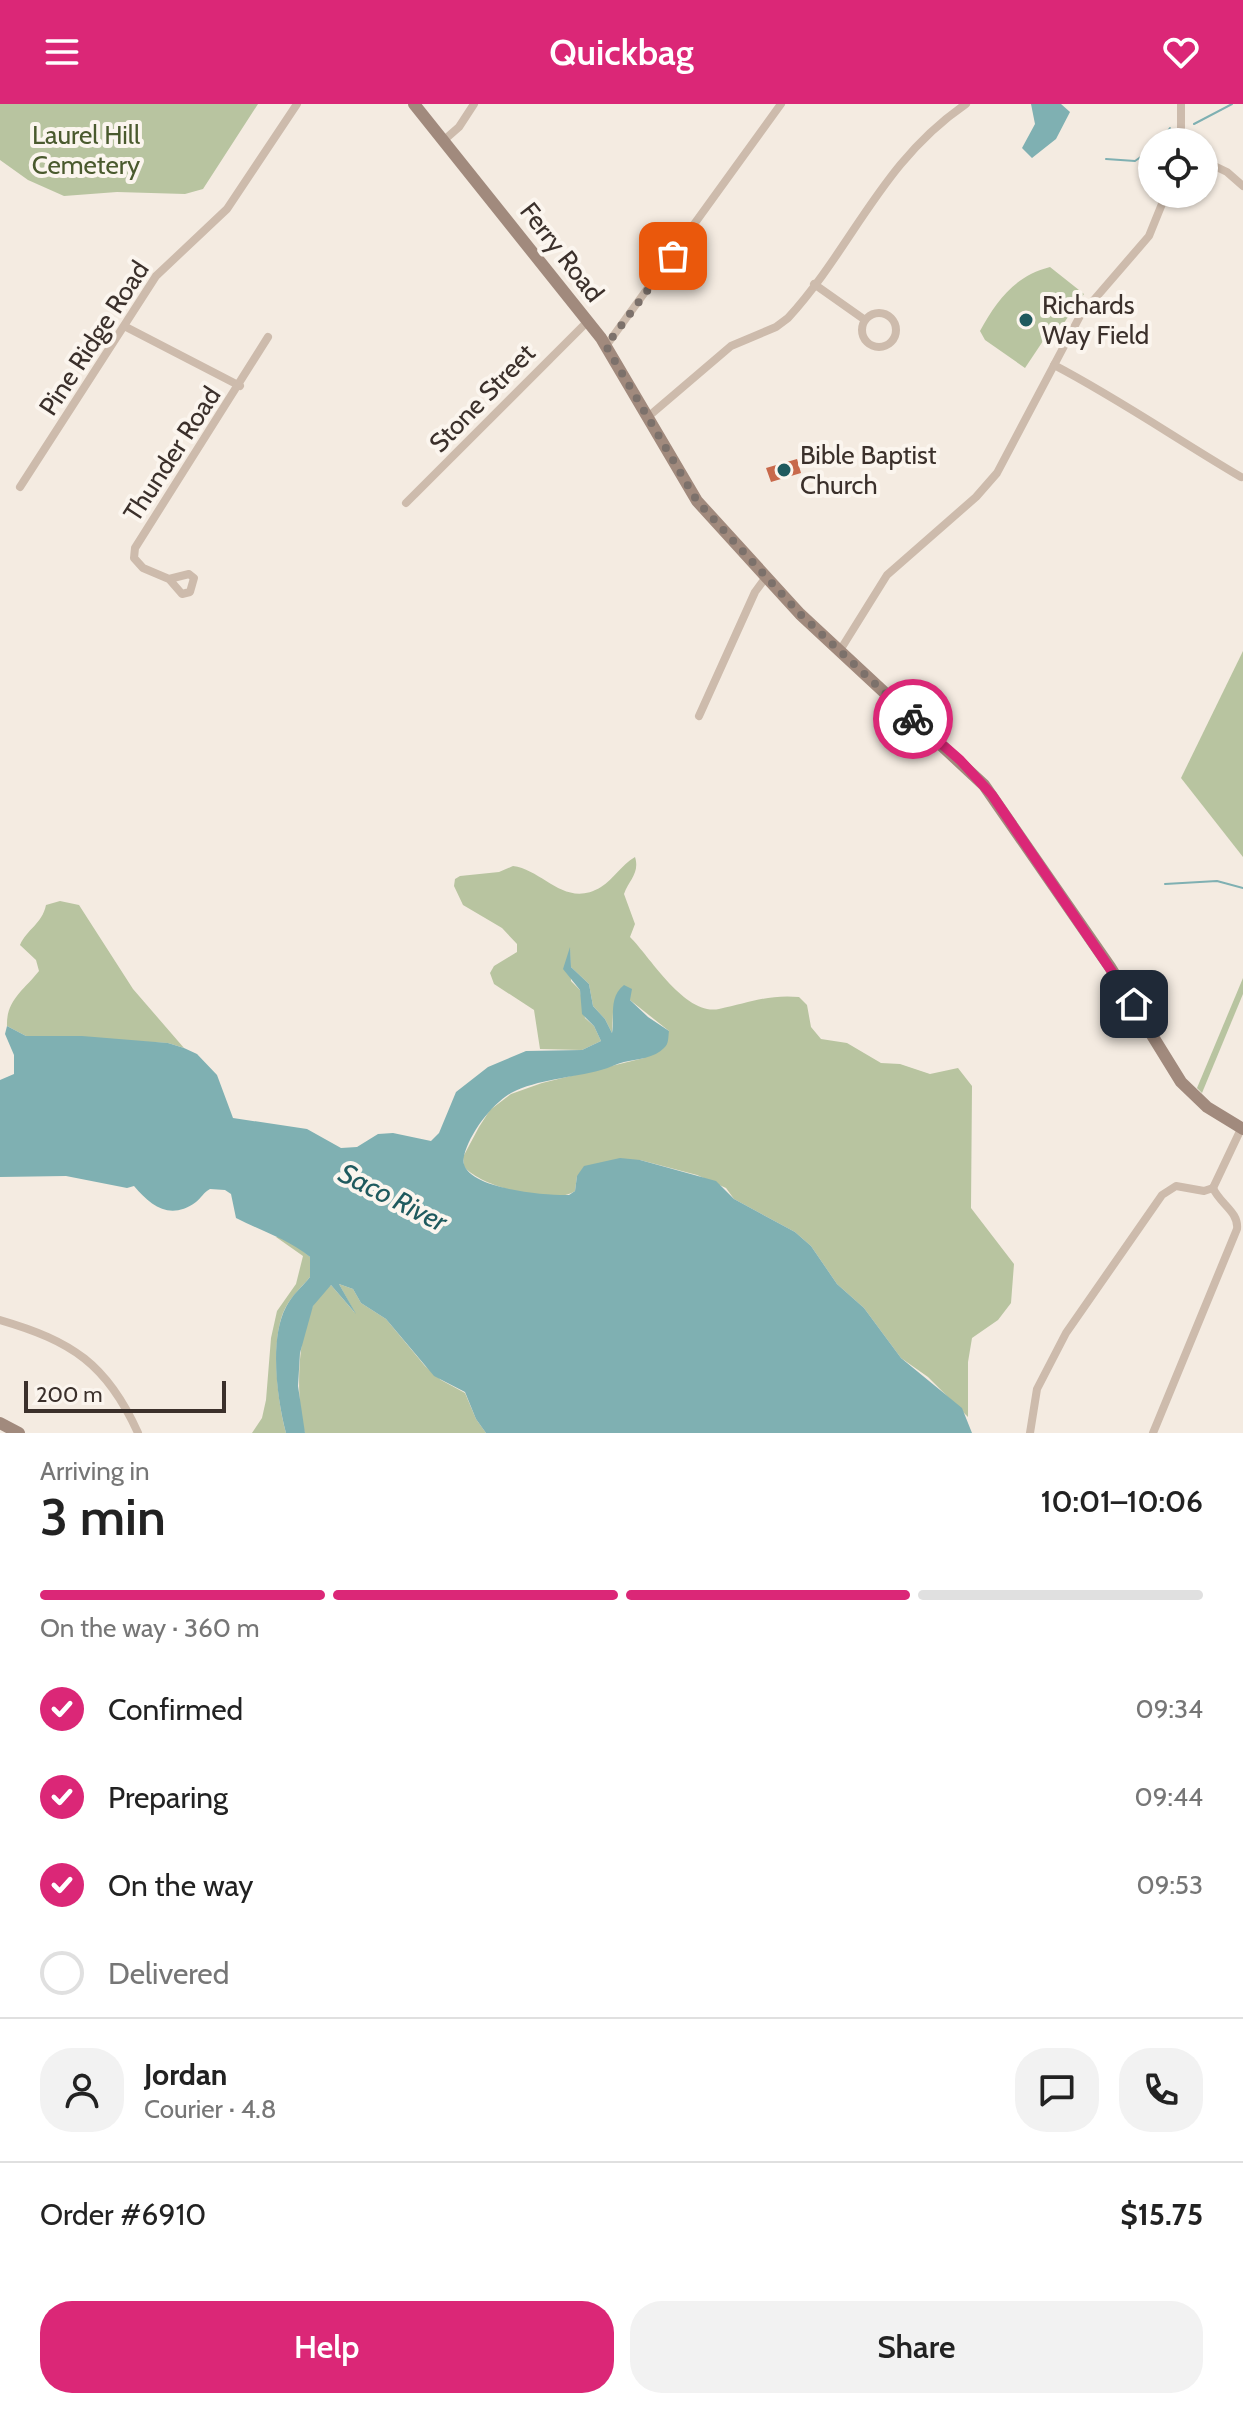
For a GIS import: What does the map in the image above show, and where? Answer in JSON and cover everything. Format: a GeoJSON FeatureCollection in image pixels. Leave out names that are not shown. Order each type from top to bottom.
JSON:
{"type":"FeatureCollection","features":[{"type":"Feature","properties":{"kind":"main road","name":"Ferry Road"},"geometry":{"type":"LineString","coordinates":[[414,104],[606,346],[688,487],[766,577],[836,649],[955,754],[984,785],[1110,967],[1181,1082],[1207,1107],[1242,1129]]}},
{"type":"Feature","properties":{"kind":"main road"},"geometry":{"type":"LineString","coordinates":[[0,1423],[19,1433]]}},
{"type":"Feature","properties":{"kind":"street","name":"Pine Ridge Road"},"geometry":{"type":"LineString","coordinates":[[20,487],[126,327],[156,276],[231,204],[297,104]]}},
{"type":"Feature","properties":{"kind":"street"},"geometry":{"type":"LineString","coordinates":[[443,141],[459,127],[474,104]]}},
{"type":"Feature","properties":{"kind":"street"},"geometry":{"type":"LineString","coordinates":[[606,346],[781,104]]}},
{"type":"Feature","properties":{"kind":"street"},"geometry":{"type":"LineString","coordinates":[[649,416],[731,346],[780,325],[814,284],[895,169],[926,136],[966,104]]}},
{"type":"Feature","properties":{"kind":"street"},"geometry":{"type":"LineString","coordinates":[[1181,104],[1181,128]]}},
{"type":"Feature","properties":{"kind":"street"},"geometry":{"type":"LineString","coordinates":[[1218,168],[1243,186]]}},
{"type":"Feature","properties":{"kind":"street"},"geometry":{"type":"LineString","coordinates":[[836,649],[894,568],[970,503],[993,479],[1088,304],[1149,236],[1160,208]]}},
{"type":"Feature","properties":{"kind":"street"},"geometry":{"type":"LineString","coordinates":[[814,284],[865,320]]}},
{"type":"Feature","properties":{"kind":"street"},"geometry":{"type":"LineString","coordinates":[[875,313],[886,315],[896,327],[893,338],[884,346],[872,345],[863,333],[865,320],[875,313]]}},
{"type":"Feature","properties":{"kind":"street","name":"Stone Street"},"geometry":{"type":"LineString","coordinates":[[406,503],[588,321]]}},
{"type":"Feature","properties":{"kind":"street"},"geometry":{"type":"LineString","coordinates":[[126,327],[240,386]]}},
{"type":"Feature","properties":{"kind":"street","name":"Thunder Road"},"geometry":{"type":"LineString","coordinates":[[169,579],[138,564],[134,558],[135,548],[240,386],[268,337]]}},
{"type":"Feature","properties":{"kind":"street"},"geometry":{"type":"LineString","coordinates":[[1054,365],[1119,400],[1241,477]]}},
{"type":"Feature","properties":{"kind":"street"},"geometry":{"type":"LineString","coordinates":[[699,716],[755,592],[766,577]]}},
{"type":"Feature","properties":{"kind":"street"},"geometry":{"type":"LineString","coordinates":[[1030,1433],[1037,1389],[1066,1333],[1162,1195],[1176,1186],[1204,1191],[1213,1188],[1242,1129]]}},
{"type":"Feature","properties":{"kind":"street"},"geometry":{"type":"LineString","coordinates":[[1153,1433],[1237,1229],[1236,1217],[1218,1199],[1213,1188]]}},
{"type":"Feature","properties":{"kind":"street"},"geometry":{"type":"LineString","coordinates":[[0,1320],[66,1344],[98,1368],[121,1397],[138,1433]]}},
{"type":"Feature","properties":{"kind":"green space","name":"Laurel Hill Cemetery"},"geometry":{"type":"Polygon","coordinates":[[[0,104],[258,104],[203,189],[185,194],[117,192],[64,196],[28,180],[0,160],[0,104]]]}},
{"type":"Feature","properties":{"kind":"green space","name":"Richards Way Field"},"geometry":{"type":"Polygon","coordinates":[[[1050,267],[1084,294],[1059,330],[1051,329],[1025,368],[985,340],[980,331],[1008,291],[1027,276],[1050,267]]]}},
{"type":"Feature","properties":{"kind":"green space"},"geometry":{"type":"Polygon","coordinates":[[[1243,651],[1243,857],[1181,778],[1243,651]]]}},
{"type":"Feature","properties":{"kind":"green space"},"geometry":{"type":"Polygon","coordinates":[[[635,857],[635,872],[624,894],[635,924],[630,937],[670,984],[694,1004],[706,1009],[719,1009],[768,998],[799,997],[807,1005],[811,1027],[821,1039],[847,1043],[881,1063],[900,1064],[930,1074],[958,1068],[972,1086],[971,1208],[1014,1264],[1011,1303],[998,1320],[972,1338],[968,1362],[968,1417],[928,1377],[901,1358],[864,1308],[837,1284],[811,1246],[795,1232],[734,1199],[726,1188],[697,1175],[640,1160],[577,1176],[575,1191],[565,1195],[535,1195],[500,1187],[464,1166],[463,1157],[490,1110],[511,1094],[542,1083],[644,1058],[669,1031],[630,1000],[613,1012],[612,1033],[593,1006],[589,984],[571,967],[570,948],[571,981],[580,990],[585,1018],[594,1026],[601,1041],[582,1050],[540,1049],[534,1010],[494,984],[490,973],[494,966],[517,952],[517,944],[502,928],[463,905],[454,886],[455,879],[499,872],[513,866],[566,891],[588,893],[606,884],[635,857]]]}},
{"type":"Feature","properties":{"kind":"green space"},"geometry":{"type":"Polygon","coordinates":[[[60,901],[79,905],[133,989],[184,1048],[168,1043],[26,1036],[7,1026],[13,1002],[39,971],[36,960],[20,945],[46,905],[60,901]]]}},
{"type":"Feature","properties":{"kind":"green space"},"geometry":{"type":"Polygon","coordinates":[[[1243,978],[1243,994],[1202,1093],[1197,1088],[1243,978]]]}},
{"type":"Feature","properties":{"kind":"green space"},"geometry":{"type":"Polygon","coordinates":[[[276,1237],[286,1237],[310,1257],[310,1277],[288,1303],[279,1326],[277,1372],[286,1433],[252,1433],[262,1418],[266,1400],[271,1338],[277,1311],[296,1284],[303,1256],[276,1237]]]}},
{"type":"Feature","properties":{"kind":"green space"},"geometry":{"type":"Polygon","coordinates":[[[339,1284],[353,1289],[361,1303],[386,1319],[425,1366],[441,1380],[465,1393],[486,1433],[305,1433],[299,1376],[304,1331],[319,1296],[331,1285],[355,1313],[339,1284]]]}},
{"type":"Feature","properties":{"kind":"water"},"geometry":{"type":"Polygon","coordinates":[[[1031,104],[1061,104],[1070,112],[1056,139],[1032,158],[1022,148],[1035,124],[1031,104]]]}},
{"type":"Feature","properties":{"kind":"water","name":"Saco River"},"geometry":{"type":"Polygon","coordinates":[[[570,947],[571,967],[589,984],[593,1006],[612,1033],[614,1002],[624,985],[632,989],[630,1000],[669,1031],[667,1044],[651,1056],[511,1093],[489,1112],[476,1129],[464,1156],[465,1167],[488,1183],[525,1192],[558,1195],[569,1195],[575,1191],[577,1176],[584,1166],[620,1158],[640,1160],[716,1181],[734,1199],[795,1232],[811,1246],[837,1284],[864,1308],[901,1358],[962,1408],[972,1433],[486,1433],[476,1419],[465,1392],[434,1376],[386,1319],[361,1303],[353,1289],[339,1284],[356,1314],[331,1285],[313,1306],[300,1353],[298,1386],[305,1433],[286,1433],[276,1369],[278,1335],[286,1307],[310,1277],[310,1257],[283,1240],[236,1218],[231,1194],[225,1190],[210,1189],[187,1208],[169,1211],[147,1200],[134,1186],[127,1188],[66,1176],[0,1177],[0,1080],[14,1074],[14,1055],[5,1034],[7,1026],[26,1036],[82,1036],[168,1043],[184,1048],[197,1054],[217,1075],[233,1118],[307,1129],[341,1148],[357,1147],[378,1134],[393,1133],[431,1141],[439,1133],[456,1092],[488,1067],[526,1051],[582,1050],[601,1041],[594,1026],[582,1014],[580,990],[563,969],[570,947]]]}},
{"type":"Feature","properties":{"kind":"building","name":"Bible Baptist Church"},"geometry":{"type":"Polygon","coordinates":[[[797,459],[801,473],[771,482],[766,468],[797,459]]]}},
{"type":"Feature","properties":{"kind":"waterway"},"geometry":{"type":"LineString","coordinates":[[1194,124],[1232,104]]}},
{"type":"Feature","properties":{"kind":"waterway"},"geometry":{"type":"LineString","coordinates":[[1106,159],[1138,159]]}},
{"type":"Feature","properties":{"kind":"waterway"},"geometry":{"type":"LineString","coordinates":[[1165,884],[1217,881],[1243,888]]}},
{"type":"Feature","properties":{"kind":"way so far"},"geometry":{"type":"LineString","coordinates":[[673,256],[606,346],[630,382],[697,501],[800,614],[913,719]]}},
{"type":"Feature","properties":{"kind":"place","name":"Richards Way Field"},"geometry":{"type":"Point","coordinates":[1026,320]}},
{"type":"Feature","properties":{"kind":"place","name":"Bible Baptist Church"},"geometry":{"type":"Point","coordinates":[784,470]}},
{"type":"Feature","properties":{"kind":"route"},"geometry":{"type":"LineString","coordinates":[[913,719],[960,760],[992,795],[1134,1004]]}}]}
